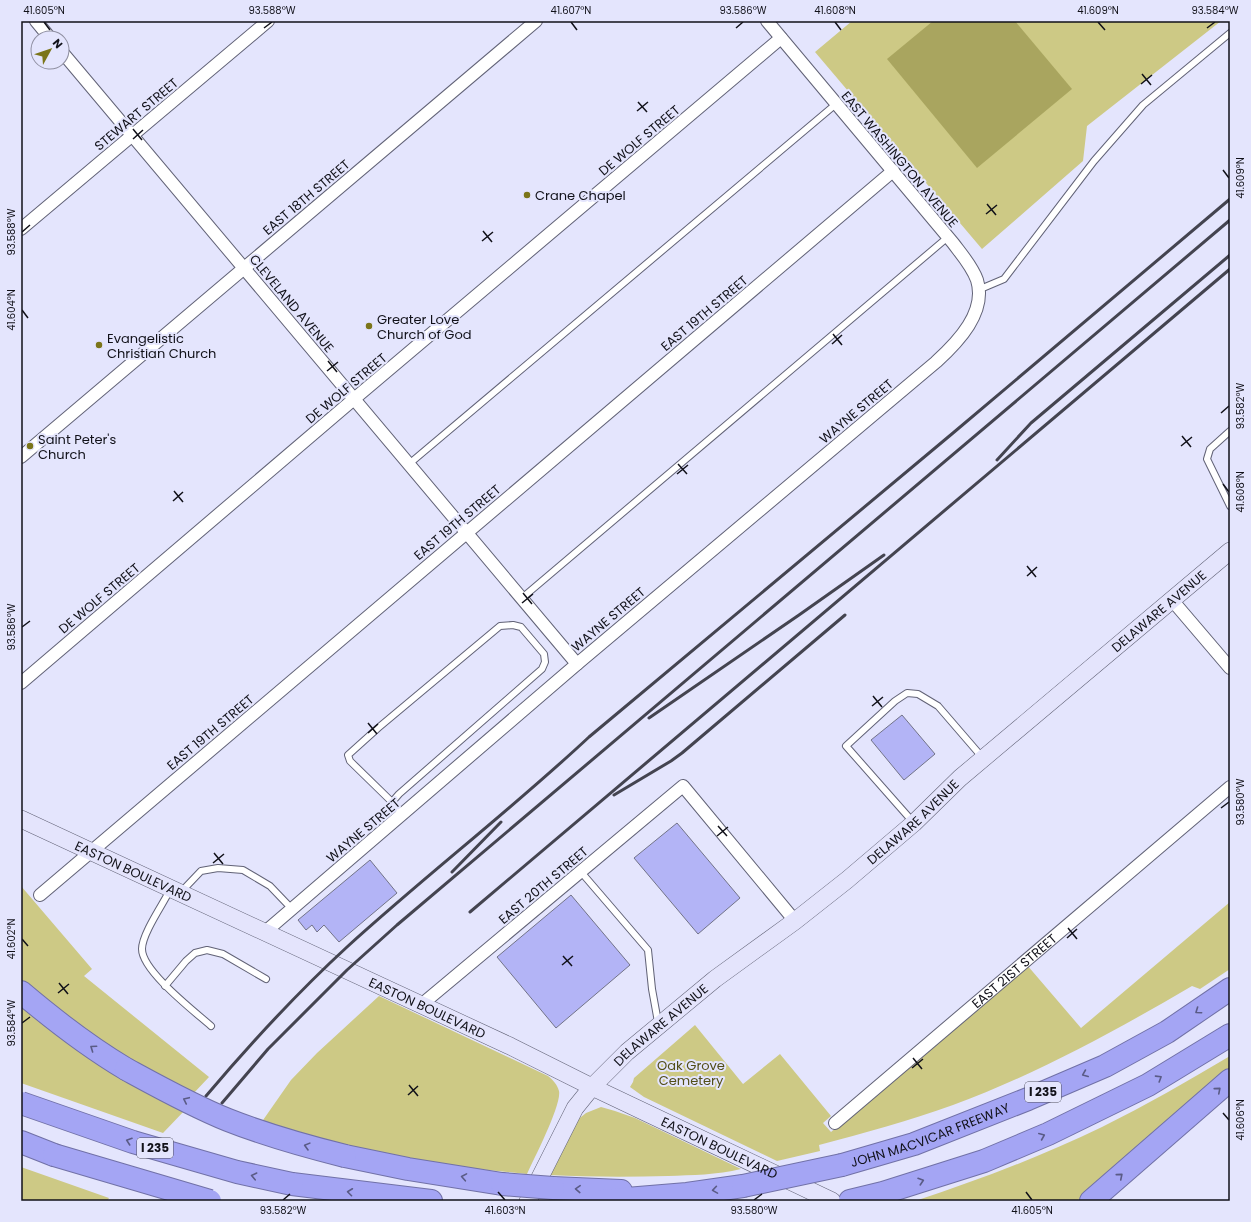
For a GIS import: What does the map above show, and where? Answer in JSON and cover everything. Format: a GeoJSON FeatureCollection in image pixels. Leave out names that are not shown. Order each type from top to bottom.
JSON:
{"type":"FeatureCollection","features":[{"type":"Feature","properties":{"kind":"highway","name":"JOHN MACVICAR FREEWAY"},"geometry":{"type":"LineString","coordinates":[[602,1201],[687,1194],[743,1186],[842,1165],[914,1144],[1028,1099],[1105,1066],[1167,1032],[1230,989]]}},
{"type":"Feature","properties":{"kind":"highway"},"geometry":{"type":"LineString","coordinates":[[21,992],[76,1036],[126,1069],[175,1095],[226,1119],[281,1139],[345,1156],[408,1169],[502,1184],[553,1188],[687,1194]]}},
{"type":"Feature","properties":{"kind":"highway"},"geometry":{"type":"LineString","coordinates":[[850,1201],[883,1193],[984,1161],[1048,1134],[1148,1085],[1230,1035]]}},
{"type":"Feature","properties":{"kind":"highway"},"geometry":{"type":"LineString","coordinates":[[1091,1201],[1230,1080]]}},
{"type":"Feature","properties":{"kind":"highway","name":"I 235"},"geometry":{"type":"LineString","coordinates":[[21,1103],[134,1142],[237,1172],[292,1184],[431,1201]]}},
{"type":"Feature","properties":{"kind":"highway"},"geometry":{"type":"LineString","coordinates":[[21,1142],[166,1201]]}},
{"type":"Feature","properties":{"kind":"highway"},"geometry":{"type":"LineString","coordinates":[[54,1155],[210,1201]]}},
{"type":"Feature","properties":{"kind":"main road","name":"DELAWARE AVENUE"},"geometry":{"type":"LineString","coordinates":[[592,1087],[628,1052],[715,979],[819,903],[914,823],[960,778],[1230,551]]}},
{"type":"Feature","properties":{"kind":"main road","name":"EASTON BOULEVARD"},"geometry":{"type":"LineString","coordinates":[[21,819],[510,1046],[592,1087],[832,1201]]}},
{"type":"Feature","properties":{"kind":"main road"},"geometry":{"type":"LineString","coordinates":[[528,1201],[575,1108],[592,1087]]}},
{"type":"Feature","properties":{"kind":"street"},"geometry":{"type":"LineString","coordinates":[[36,21],[43,30]]}},
{"type":"Feature","properties":{"kind":"street","name":"STEWART STREET"},"geometry":{"type":"LineString","coordinates":[[21,229],[268,21]]}},
{"type":"Feature","properties":{"kind":"street","name":"EAST 18TH STREET"},"geometry":{"type":"LineString","coordinates":[[21,457],[536,21]]}},
{"type":"Feature","properties":{"kind":"street","name":"EAST WASHINGTON AVENUE"},"geometry":{"type":"LineString","coordinates":[[767,21],[948,237],[970,266],[977,281],[979,297],[975,313],[968,326]]}},
{"type":"Feature","properties":{"kind":"street","name":"DE WOLF STREET"},"geometry":{"type":"LineString","coordinates":[[21,683],[781,38]]}},
{"type":"Feature","properties":{"kind":"street","name":"CLEVELAND AVENUE"},"geometry":{"type":"LineString","coordinates":[[70,61],[577,664]]}},
{"type":"Feature","properties":{"kind":"street","name":"EAST 19TH STREET"},"geometry":{"type":"LineString","coordinates":[[40,895],[893,171]]}},
{"type":"Feature","properties":{"kind":"street","name":"WAYNE STREET"},"geometry":{"type":"LineString","coordinates":[[265,932],[577,664],[936,362],[955,345],[968,326]]}},
{"type":"Feature","properties":{"kind":"street"},"geometry":{"type":"LineString","coordinates":[[1172,600],[1230,668]]}},
{"type":"Feature","properties":{"kind":"street","name":"EAST 20TH STREET"},"geometry":{"type":"LineString","coordinates":[[421,1005],[683,786],[795,921]]}},
{"type":"Feature","properties":{"kind":"street","name":"EAST 21ST STREET"},"geometry":{"type":"LineString","coordinates":[[835,1123],[1230,787]]}},
{"type":"Feature","properties":{"kind":"lane"},"geometry":{"type":"LineString","coordinates":[[978,290],[1004,279],[1094,161],[1143,105],[1230,33]]}},
{"type":"Feature","properties":{"kind":"lane"},"geometry":{"type":"LineString","coordinates":[[409,464],[836,104]]}},
{"type":"Feature","properties":{"kind":"lane"},"geometry":{"type":"LineString","coordinates":[[522,598],[948,237]]}},
{"type":"Feature","properties":{"kind":"lane"},"geometry":{"type":"LineString","coordinates":[[1230,431],[1210,449],[1207,459],[1230,506]]}},
{"type":"Feature","properties":{"kind":"lane"},"geometry":{"type":"LineString","coordinates":[[392,802],[399,794],[542,669],[546,662],[544,654],[521,627],[513,625],[500,626],[348,755],[350,761],[392,802],[403,815]]}},
{"type":"Feature","properties":{"kind":"lane"},"geometry":{"type":"LineString","coordinates":[[914,823],[846,746],[895,701],[908,693],[913,693],[918,694],[938,706],[984,758]]}},
{"type":"Feature","properties":{"kind":"lane"},"geometry":{"type":"LineString","coordinates":[[211,1026],[165,986],[146,963],[142,949],[148,930],[176,891],[201,871],[218,868],[243,870],[270,886],[292,909]]}},
{"type":"Feature","properties":{"kind":"lane"},"geometry":{"type":"LineString","coordinates":[[581,872],[648,950],[652,989],[659,1025]]}},
{"type":"Feature","properties":{"kind":"lane"},"geometry":{"type":"LineString","coordinates":[[165,986],[186,961],[195,953],[207,950],[223,954],[266,980]]}},
{"type":"Feature","properties":{"kind":"green space"},"geometry":{"type":"Polygon","coordinates":[[[852,21],[1221,21],[1087,126],[1083,161],[982,249],[815,52],[852,21]]]}},
{"type":"Feature","properties":{"kind":"green space"},"geometry":{"type":"Polygon","coordinates":[[[21,886],[92,969],[84,976],[209,1077],[192,1095],[130,1062],[45,1001],[21,981],[21,886]]]}},
{"type":"Feature","properties":{"kind":"green space","name":"Oak Grove Cemetery"},"geometry":{"type":"Polygon","coordinates":[[[1230,902],[1230,969],[1200,989],[1192,986],[1075,1051],[1015,1080],[953,1105],[920,1116],[819,1145],[820,1151],[777,1161],[644,1097],[630,1087],[634,1078],[695,1025],[743,1084],[780,1054],[831,1116],[823,1123],[831,1132],[1027,965],[1081,1028],[1230,902]]]}},
{"type":"Feature","properties":{"kind":"green space"},"geometry":{"type":"Polygon","coordinates":[[[379,996],[548,1076],[555,1082],[559,1091],[559,1098],[547,1132],[527,1174],[437,1165],[391,1158],[261,1123],[291,1080],[317,1053],[379,996]]]}},
{"type":"Feature","properties":{"kind":"green space"},"geometry":{"type":"Polygon","coordinates":[[[21,1001],[186,1109],[163,1133],[21,1083],[21,1001]]]}},
{"type":"Feature","properties":{"kind":"green space"},"geometry":{"type":"Polygon","coordinates":[[[1230,1056],[1230,1067],[1077,1201],[915,1201],[1010,1167],[1079,1138],[1183,1084],[1230,1056]]]}},
{"type":"Feature","properties":{"kind":"green space"},"geometry":{"type":"Polygon","coordinates":[[[601,1107],[635,1118],[741,1169],[714,1174],[668,1176],[608,1177],[549,1175],[576,1121],[586,1113],[601,1107]]]}},
{"type":"Feature","properties":{"kind":"green space"},"geometry":{"type":"Polygon","coordinates":[[[21,1167],[109,1198],[107,1201],[21,1201],[21,1167]]]}},
{"type":"Feature","properties":{"kind":"shaded area"},"geometry":{"type":"Polygon","coordinates":[[[933,21],[1015,21],[1072,89],[977,168],[887,59],[933,21]]]}},
{"type":"Feature","properties":{"kind":"building"},"geometry":{"type":"Polygon","coordinates":[[[902,715],[935,754],[904,780],[871,740],[902,715]]]}},
{"type":"Feature","properties":{"kind":"building"},"geometry":{"type":"Polygon","coordinates":[[[677,823],[740,898],[698,934],[634,858],[677,823]]]}},
{"type":"Feature","properties":{"kind":"building"},"geometry":{"type":"Polygon","coordinates":[[[370,860],[397,893],[339,942],[324,925],[317,932],[312,925],[306,930],[298,920],[370,860]]]}},
{"type":"Feature","properties":{"kind":"building"},"geometry":{"type":"Polygon","coordinates":[[[571,895],[630,965],[556,1028],[497,957],[571,895]]]}},
{"type":"Feature","properties":{"kind":"railway"},"geometry":{"type":"LineString","coordinates":[[206,1096],[292,1001],[328,964],[377,920],[589,737],[1230,199]]}},
{"type":"Feature","properties":{"kind":"railway"},"geometry":{"type":"LineString","coordinates":[[222,1103],[268,1049],[347,970],[397,925],[1230,220]]}},
{"type":"Feature","properties":{"kind":"railway"},"geometry":{"type":"LineString","coordinates":[[997,460],[1031,423],[1230,255]]}},
{"type":"Feature","properties":{"kind":"railway"},"geometry":{"type":"LineString","coordinates":[[470,912],[1230,269]]}},
{"type":"Feature","properties":{"kind":"railway"},"geometry":{"type":"LineString","coordinates":[[649,718],[884,555]]}},
{"type":"Feature","properties":{"kind":"railway"},"geometry":{"type":"LineString","coordinates":[[614,795],[682,753],[845,615]]}},
{"type":"Feature","properties":{"kind":"railway"},"geometry":{"type":"LineString","coordinates":[[452,872],[501,822]]}},
{"type":"Feature","properties":{"kind":"place","name":"Crane Chapel"},"geometry":{"type":"Point","coordinates":[527,195]}},
{"type":"Feature","properties":{"kind":"place","name":"Greater Love Church of God"},"geometry":{"type":"Point","coordinates":[369,326]}},
{"type":"Feature","properties":{"kind":"place","name":"Evangelistic Christian Church"},"geometry":{"type":"Point","coordinates":[99,345]}},
{"type":"Feature","properties":{"kind":"place","name":"Saint Peter's Church"},"geometry":{"type":"Point","coordinates":[30,446]}}]}
